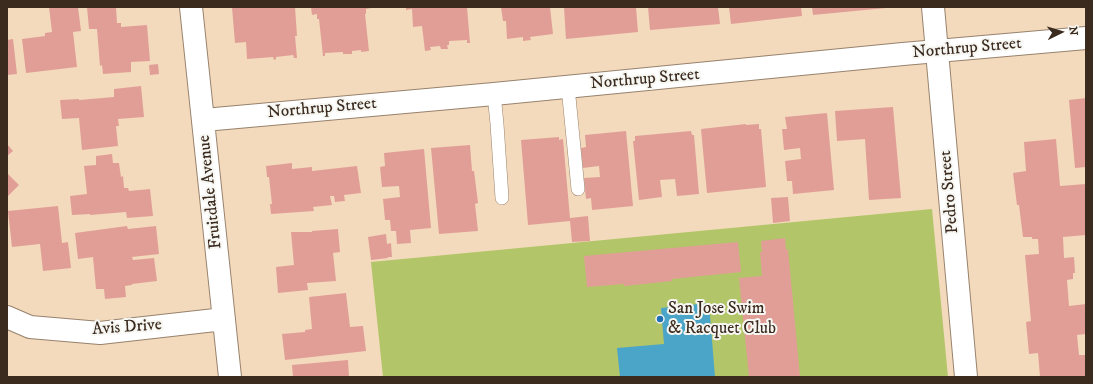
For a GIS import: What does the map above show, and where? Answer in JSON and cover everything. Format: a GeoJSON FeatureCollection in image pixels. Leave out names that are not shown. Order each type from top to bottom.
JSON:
{"type":"FeatureCollection","features":[{"type":"Feature","properties":{"kind":"street","name":"Fruitdale Avenue"},"geometry":{"type":"LineString","coordinates":[[191,7],[230,377]]}},
{"type":"Feature","properties":{"kind":"street","name":"Pedro Street"},"geometry":{"type":"LineString","coordinates":[[933,7],[966,377]]}},
{"type":"Feature","properties":{"kind":"street","name":"Northrup Street"},"geometry":{"type":"LineString","coordinates":[[204,120],[1086,38]]}},
{"type":"Feature","properties":{"kind":"street","name":"Avis Drive"},"geometry":{"type":"LineString","coordinates":[[7,317],[30,326],[100,333],[224,319]]}},
{"type":"Feature","properties":{"kind":"lane"},"geometry":{"type":"LineString","coordinates":[[568,87],[578,189]]}},
{"type":"Feature","properties":{"kind":"lane"},"geometry":{"type":"LineString","coordinates":[[494,94],[498,124],[502,198]]}},
{"type":"Feature","properties":{"kind":"green space","name":"San Jose Swim & Racquet Club"},"geometry":{"type":"Polygon","coordinates":[[[932,209],[948,377],[383,377],[371,262],[932,209]]]}},
{"type":"Feature","properties":{"kind":"water"},"geometry":{"type":"Polygon","coordinates":[[[709,303],[715,377],[620,377],[617,348],[664,344],[661,308],[709,303]]]}},
{"type":"Feature","properties":{"kind":"building"},"geometry":{"type":"Polygon","coordinates":[[[49,7],[78,7],[81,31],[73,32],[77,67],[26,73],[22,39],[45,36],[45,33],[52,32],[49,7]]]}},
{"type":"Feature","properties":{"kind":"building"},"geometry":{"type":"Polygon","coordinates":[[[87,7],[116,7],[117,23],[121,23],[121,27],[147,25],[150,61],[131,62],[131,72],[103,74],[102,65],[100,66],[97,29],[89,29],[87,7]]]}},
{"type":"Feature","properties":{"kind":"building"},"geometry":{"type":"Polygon","coordinates":[[[232,7],[295,7],[297,58],[294,58],[293,55],[276,57],[274,60],[273,57],[247,59],[246,42],[235,43],[232,7]]]}},
{"type":"Feature","properties":{"kind":"building"},"geometry":{"type":"Polygon","coordinates":[[[311,7],[371,7],[366,9],[365,14],[369,51],[352,51],[352,54],[343,54],[343,52],[325,53],[325,56],[323,56],[319,19],[317,19],[317,14],[312,15],[311,7]]]}},
{"type":"Feature","properties":{"kind":"building"},"geometry":{"type":"Polygon","coordinates":[[[406,7],[467,7],[470,43],[467,43],[467,40],[449,41],[449,45],[447,45],[448,49],[441,49],[440,46],[430,47],[431,50],[425,51],[422,26],[413,27],[412,9],[406,10],[406,7]]]}},
{"type":"Feature","properties":{"kind":"building"},"geometry":{"type":"Polygon","coordinates":[[[501,7],[550,7],[553,34],[530,37],[531,40],[523,41],[523,37],[507,39],[506,21],[503,21],[501,7]]]}},
{"type":"Feature","properties":{"kind":"building"},"geometry":{"type":"Polygon","coordinates":[[[564,7],[636,7],[638,32],[566,39],[564,7]]]}},
{"type":"Feature","properties":{"kind":"building"},"geometry":{"type":"Polygon","coordinates":[[[648,7],[718,7],[720,24],[650,30],[648,7]]]}},
{"type":"Feature","properties":{"kind":"building"},"geometry":{"type":"Polygon","coordinates":[[[729,7],[801,7],[802,16],[731,24],[729,7]]]}},
{"type":"Feature","properties":{"kind":"building"},"geometry":{"type":"Polygon","coordinates":[[[812,7],[886,7],[886,8],[813,15],[812,7]]]}},
{"type":"Feature","properties":{"kind":"building"},"geometry":{"type":"Polygon","coordinates":[[[13,39],[17,74],[7,75],[7,40],[13,39]]]}},
{"type":"Feature","properties":{"kind":"building"},"geometry":{"type":"Polygon","coordinates":[[[158,64],[159,74],[150,75],[149,65],[158,64]]]}},
{"type":"Feature","properties":{"kind":"building"},"geometry":{"type":"Polygon","coordinates":[[[141,86],[144,117],[118,119],[119,126],[116,126],[118,146],[82,150],[79,118],[62,119],[60,100],[114,97],[114,89],[141,86]]]}},
{"type":"Feature","properties":{"kind":"building"},"geometry":{"type":"Polygon","coordinates":[[[1086,98],[1086,167],[1075,168],[1069,100],[1086,98]]]}},
{"type":"Feature","properties":{"kind":"building"},"geometry":{"type":"Polygon","coordinates":[[[893,107],[901,198],[869,200],[865,139],[837,141],[835,111],[893,107]]]}},
{"type":"Feature","properties":{"kind":"building"},"geometry":{"type":"Polygon","coordinates":[[[827,113],[834,190],[793,194],[792,181],[787,181],[785,161],[801,159],[800,148],[784,150],[782,129],[787,129],[785,117],[827,113]]]}},
{"type":"Feature","properties":{"kind":"building"},"geometry":{"type":"Polygon","coordinates":[[[759,124],[759,129],[761,129],[766,187],[707,193],[701,129],[759,124]]]}},
{"type":"Feature","properties":{"kind":"building"},"geometry":{"type":"Polygon","coordinates":[[[626,131],[633,206],[592,210],[591,198],[586,199],[584,178],[600,177],[599,166],[583,168],[581,148],[586,147],[585,135],[626,131]]]}},
{"type":"Feature","properties":{"kind":"building"},"geometry":{"type":"Polygon","coordinates":[[[691,131],[692,135],[694,135],[699,194],[677,196],[675,179],[660,180],[662,197],[639,200],[633,141],[635,141],[635,136],[691,131]]]}},
{"type":"Feature","properties":{"kind":"building"},"geometry":{"type":"Polygon","coordinates":[[[559,137],[559,140],[563,139],[570,218],[588,216],[590,241],[572,242],[570,221],[528,225],[521,140],[559,137]]]}},
{"type":"Feature","properties":{"kind":"building"},"geometry":{"type":"Polygon","coordinates":[[[1056,139],[1060,186],[1086,184],[1086,235],[1063,237],[1064,258],[1074,257],[1075,273],[1073,273],[1073,279],[1067,280],[1069,306],[1086,304],[1086,334],[1077,335],[1079,355],[1086,355],[1086,377],[1040,377],[1038,353],[1029,354],[1026,322],[1031,321],[1025,255],[1039,254],[1038,239],[1023,237],[1013,173],[1026,171],[1024,142],[1056,139]]]}},
{"type":"Feature","properties":{"kind":"building"},"geometry":{"type":"Polygon","coordinates":[[[7,144],[13,151],[7,156],[7,144]]]}},
{"type":"Feature","properties":{"kind":"building"},"geometry":{"type":"Polygon","coordinates":[[[470,145],[472,171],[474,171],[478,203],[475,204],[478,231],[439,234],[431,148],[470,145]]]}},
{"type":"Feature","properties":{"kind":"building"},"geometry":{"type":"Polygon","coordinates":[[[424,149],[431,228],[410,230],[411,243],[397,244],[396,231],[391,231],[390,220],[385,220],[383,199],[400,197],[399,186],[382,187],[380,167],[385,166],[384,153],[424,149]]]}},
{"type":"Feature","properties":{"kind":"building"},"geometry":{"type":"Polygon","coordinates":[[[112,154],[113,163],[119,163],[121,177],[123,176],[124,188],[128,188],[129,191],[150,189],[153,216],[127,218],[126,212],[72,215],[70,196],[87,194],[84,166],[96,165],[96,156],[112,154]]]}},
{"type":"Feature","properties":{"kind":"building"},"geometry":{"type":"Polygon","coordinates":[[[292,163],[292,169],[312,167],[312,171],[357,166],[361,193],[344,195],[345,201],[335,202],[334,196],[330,196],[332,205],[313,207],[314,211],[271,214],[270,204],[272,204],[269,177],[267,177],[266,166],[292,163]]]}},
{"type":"Feature","properties":{"kind":"building"},"geometry":{"type":"Polygon","coordinates":[[[7,173],[19,185],[7,197],[7,173]]]}},
{"type":"Feature","properties":{"kind":"building"},"geometry":{"type":"Polygon","coordinates":[[[788,197],[790,221],[773,223],[771,198],[788,197]]]}},
{"type":"Feature","properties":{"kind":"building"},"geometry":{"type":"Polygon","coordinates":[[[58,206],[62,243],[68,242],[71,268],[43,271],[40,244],[12,247],[8,211],[58,206]]]}},
{"type":"Feature","properties":{"kind":"building"},"geometry":{"type":"Polygon","coordinates":[[[127,226],[128,229],[156,226],[159,254],[132,257],[133,260],[154,258],[157,281],[125,286],[126,297],[105,299],[104,289],[96,289],[93,257],[78,259],[75,233],[127,226]]]}},
{"type":"Feature","properties":{"kind":"building"},"geometry":{"type":"Polygon","coordinates":[[[338,229],[340,252],[333,253],[336,281],[307,283],[308,290],[278,293],[276,267],[294,265],[291,232],[312,232],[338,229]]]}},
{"type":"Feature","properties":{"kind":"building"},"geometry":{"type":"Polygon","coordinates":[[[386,234],[387,244],[391,243],[392,257],[371,260],[368,237],[386,234]]]}},
{"type":"Feature","properties":{"kind":"building"},"geometry":{"type":"Polygon","coordinates":[[[785,238],[786,250],[788,249],[800,377],[749,377],[739,278],[762,276],[760,252],[762,252],[761,241],[785,238]]]}},
{"type":"Feature","properties":{"kind":"building"},"geometry":{"type":"Polygon","coordinates":[[[738,242],[741,272],[672,279],[672,281],[624,286],[624,284],[587,287],[584,256],[738,242]]]}},
{"type":"Feature","properties":{"kind":"building"},"geometry":{"type":"Polygon","coordinates":[[[346,293],[350,327],[363,326],[366,351],[285,360],[282,334],[305,332],[305,330],[312,329],[309,297],[346,293]]]}},
{"type":"Feature","properties":{"kind":"building"},"geometry":{"type":"Polygon","coordinates":[[[348,360],[349,377],[293,377],[292,365],[348,360]]]}},
{"type":"Feature","properties":{"kind":"place","name":"San Jose Swim & Racquet Club"},"geometry":{"type":"Point","coordinates":[660,319]}}]}
